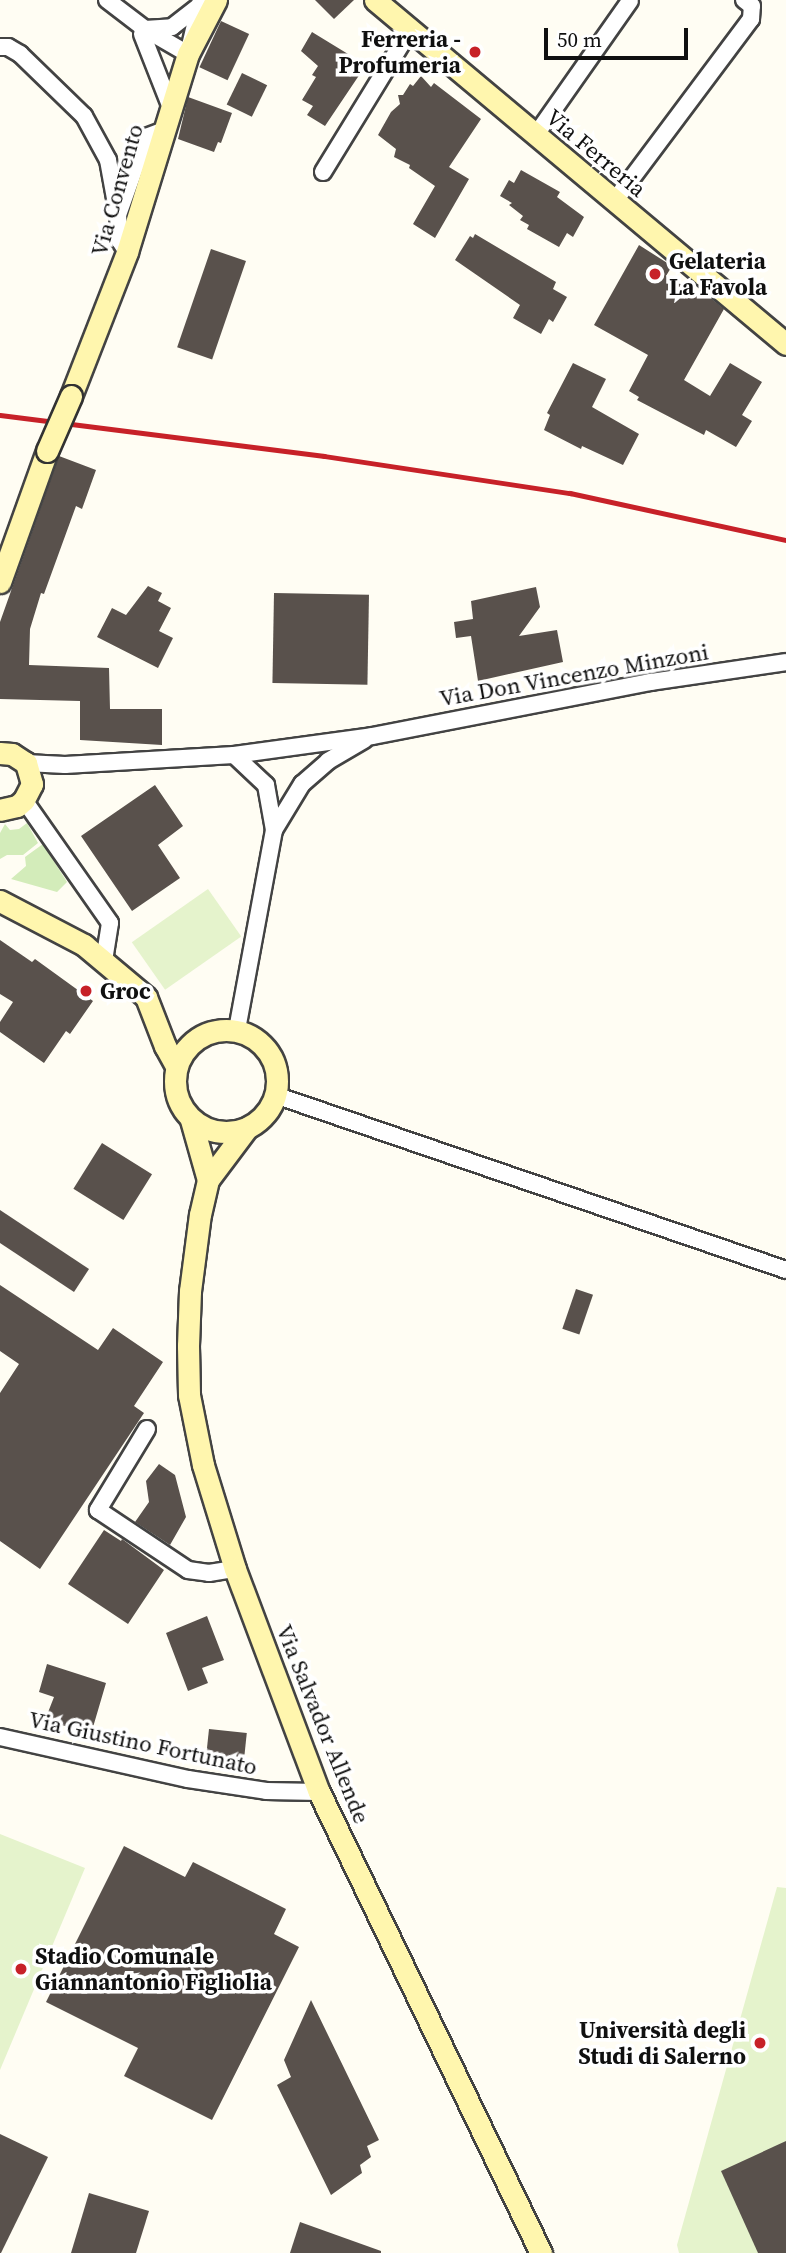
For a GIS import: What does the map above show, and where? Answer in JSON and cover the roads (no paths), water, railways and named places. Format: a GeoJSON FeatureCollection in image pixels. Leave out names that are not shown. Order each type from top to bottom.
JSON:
{"type":"FeatureCollection","features":[{"type":"Feature","properties":{"kind":"street"},"geometry":{"type":"LineString","coordinates":[[106,0],[143,31],[187,56]]}},
{"type":"Feature","properties":{"kind":"street"},"geometry":{"type":"LineString","coordinates":[[535,136],[630,0]]}},
{"type":"Feature","properties":{"kind":"street"},"geometry":{"type":"LineString","coordinates":[[614,202],[751,19],[752,6],[744,0]]}},
{"type":"Feature","properties":{"kind":"street","name":"Via Ferreria"},"geometry":{"type":"LineString","coordinates":[[378,1],[535,136],[786,344]]}},
{"type":"Feature","properties":{"kind":"street"},"geometry":{"type":"LineString","coordinates":[[143,31],[172,27],[184,21],[206,2]]}},
{"type":"Feature","properties":{"kind":"street","name":"Via Convento"},"geometry":{"type":"LineString","coordinates":[[0,582],[47,451],[127,252],[170,105],[206,2]]}},
{"type":"Feature","properties":{"kind":"street"},"geometry":{"type":"LineString","coordinates":[[323,172],[410,30]]}},
{"type":"Feature","properties":{"kind":"street"},"geometry":{"type":"LineString","coordinates":[[143,31],[170,105]]}},
{"type":"Feature","properties":{"kind":"street"},"geometry":{"type":"LineString","coordinates":[[0,47],[8,47],[20,54],[84,116],[104,148],[118,215],[120,241],[127,252]]}},
{"type":"Feature","properties":{"kind":"street"},"geometry":{"type":"LineString","coordinates":[[118,215],[146,136],[162,131]]}},
{"type":"Feature","properties":{"kind":"street"},"geometry":{"type":"LineString","coordinates":[[110,169],[125,167],[139,155]]}},
{"type":"Feature","properties":{"kind":"street","name":"Via Don Vincenzo Minzoni"},"geometry":{"type":"LineString","coordinates":[[26,763],[65,765],[234,755],[372,736],[650,682],[786,662]]}},
{"type":"Feature","properties":{"kind":"street","name":"Via Don Vincenzo Minzoni"},"geometry":{"type":"LineString","coordinates":[[274,830],[302,784],[328,761],[372,736]]}},
{"type":"Feature","properties":{"kind":"street"},"geometry":{"type":"LineString","coordinates":[[1,751],[20,757],[26,763],[28,792],[110,923],[104,959]]}},
{"type":"Feature","properties":{"kind":"street"},"geometry":{"type":"LineString","coordinates":[[234,755],[266,785],[274,830],[237,1030]]}},
{"type":"Feature","properties":{"kind":"street","name":"Via Don Vincenzo Minzoni"},"geometry":{"type":"LineString","coordinates":[[28,792],[65,765]]}},
{"type":"Feature","properties":{"kind":"street"},"geometry":{"type":"LineString","coordinates":[[0,810],[17,806],[28,792]]}},
{"type":"Feature","properties":{"kind":"street"},"geometry":{"type":"LineString","coordinates":[[0,901],[22,910],[104,959],[146,997],[165,1046],[176,1066],[176,1095],[191,1119],[218,1132],[247,1128],[269,1109],[275,1096],[277,1079],[270,1055],[253,1037],[237,1030],[207,1033],[193,1041],[176,1066]]}},
{"type":"Feature","properties":{"kind":"street"},"geometry":{"type":"LineString","coordinates":[[275,1096],[786,1270]]}},
{"type":"Feature","properties":{"kind":"street","name":"Via Salvador Allende"},"geometry":{"type":"LineString","coordinates":[[191,1119],[208,1180]]}},
{"type":"Feature","properties":{"kind":"street","name":"Via Salvador Allende"},"geometry":{"type":"LineString","coordinates":[[247,1128],[208,1180],[200,1214],[190,1291],[189,1395],[203,1465],[235,1569],[319,1792],[541,2253]]}},
{"type":"Feature","properties":{"kind":"street"},"geometry":{"type":"LineString","coordinates":[[147,1429],[98,1510],[188,1570],[209,1573],[235,1569]]}},
{"type":"Feature","properties":{"kind":"street","name":"Via Giustino Fortunato"},"geometry":{"type":"LineString","coordinates":[[0,1737],[188,1779],[266,1791],[319,1792]]}},
{"type":"Feature","properties":{"kind":"railway"},"geometry":{"type":"LineString","coordinates":[[0,415],[324,456],[570,493],[786,540]]}},
{"type":"Feature","properties":{"kind":"place","name":"Ferreria - Profumeria"},"geometry":{"type":"Point","coordinates":[475,52]}},
{"type":"Feature","properties":{"kind":"place","name":"Gelateria La Favola"},"geometry":{"type":"Point","coordinates":[655,274]}},
{"type":"Feature","properties":{"kind":"place","name":"Groc"},"geometry":{"type":"Point","coordinates":[86,991]}},
{"type":"Feature","properties":{"kind":"place","name":"Stadio Comunale Giannantonio Figliolia"},"geometry":{"type":"Point","coordinates":[21,1969]}},
{"type":"Feature","properties":{"kind":"place","name":"Università degli Studi di Salerno"},"geometry":{"type":"Point","coordinates":[760,2043]}}]}
